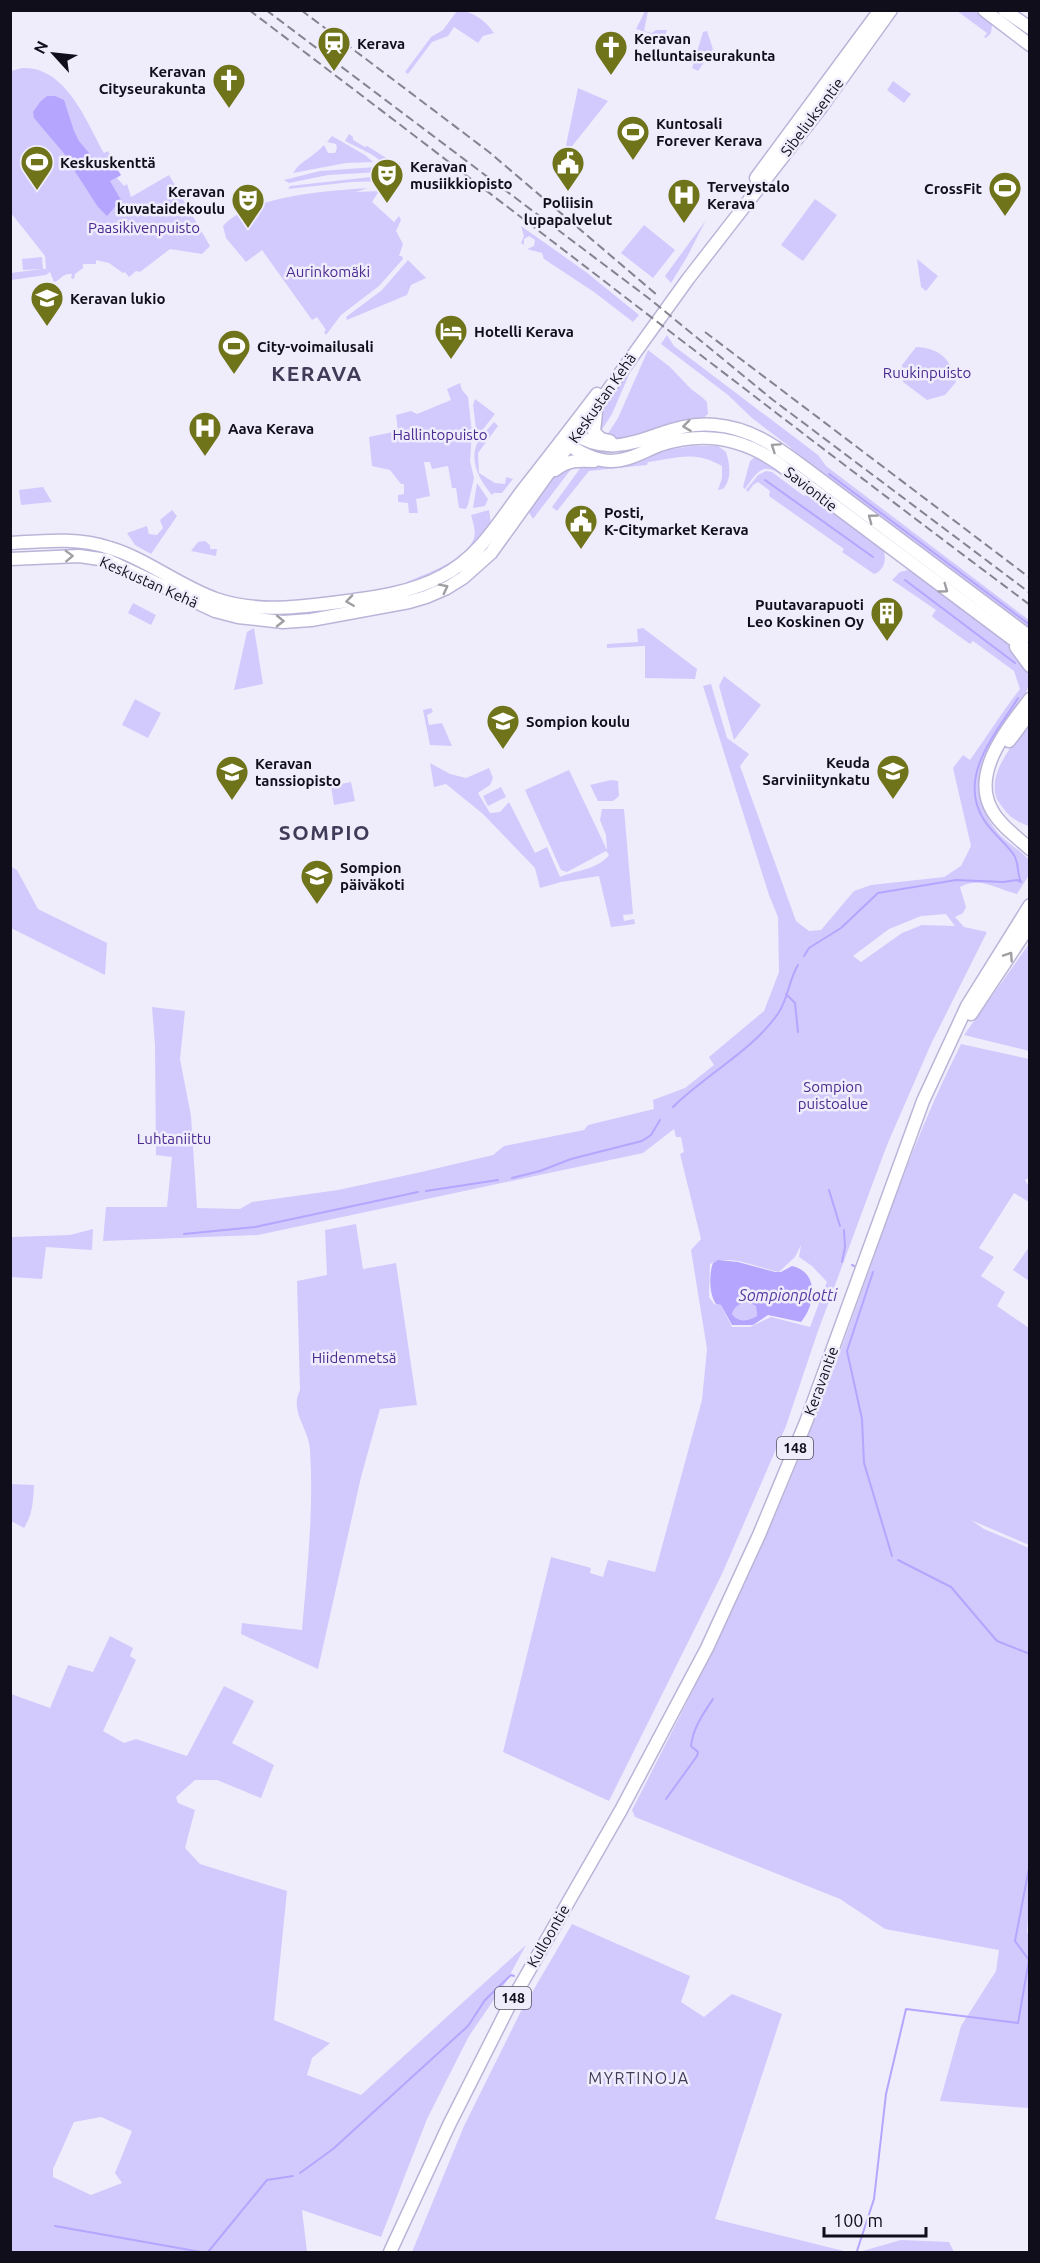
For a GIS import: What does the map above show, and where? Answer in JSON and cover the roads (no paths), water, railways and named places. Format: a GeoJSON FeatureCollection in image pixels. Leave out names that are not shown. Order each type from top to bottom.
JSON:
{"type":"FeatureCollection","features":[{"type":"Feature","properties":{"kind":"main road","name":"Sibeliuksentie"},"geometry":{"type":"LineString","coordinates":[[637,349],[789,132],[880,10]]}},
{"type":"Feature","properties":{"kind":"main road","name":"Sibeliuksentie"},"geometry":{"type":"LineString","coordinates":[[688,279],[820,109],[891,10]]}},
{"type":"Feature","properties":{"kind":"main road"},"geometry":{"type":"LineString","coordinates":[[984,10],[1029,45]]}},
{"type":"Feature","properties":{"kind":"main road"},"geometry":{"type":"LineString","coordinates":[[1004,10],[1029,28]]}},
{"type":"Feature","properties":{"kind":"main road","name":"Keskustan Kehä"},"geometry":{"type":"LineString","coordinates":[[522,501],[547,476],[569,438],[597,408],[637,349]]}},
{"type":"Feature","properties":{"kind":"main road","name":"Keskustan Kehä"},"geometry":{"type":"LineString","coordinates":[[10,543],[74,541],[109,547],[135,566],[154,576],[239,605],[308,607],[376,596],[427,584],[458,567],[499,532],[623,362],[637,349]]}},
{"type":"Feature","properties":{"kind":"main road"},"geometry":{"type":"LineString","coordinates":[[597,408],[593,428],[596,435],[604,440],[632,442]]}},
{"type":"Feature","properties":{"kind":"main road","name":"Saviontie"},"geometry":{"type":"LineString","coordinates":[[569,438],[604,446],[620,446],[671,429],[704,424],[733,428],[756,435],[805,468],[1029,637]]}},
{"type":"Feature","properties":{"kind":"main road","name":"Saviontie"},"geometry":{"type":"LineString","coordinates":[[569,438],[586,455],[610,461],[638,455],[666,443],[693,438],[720,438],[744,444],[767,455],[1029,652]]}},
{"type":"Feature","properties":{"kind":"main road"},"geometry":{"type":"LineString","coordinates":[[547,476],[566,462],[574,460],[610,461]]}},
{"type":"Feature","properties":{"kind":"main road","name":"Keskustan Kehä"},"geometry":{"type":"LineString","coordinates":[[10,559],[79,556],[135,566]]}},
{"type":"Feature","properties":{"kind":"main road"},"geometry":{"type":"LineString","coordinates":[[998,629],[1015,646],[1029,666]]}},
{"type":"Feature","properties":{"kind":"main road"},"geometry":{"type":"LineString","coordinates":[[1029,699],[995,749],[986,781],[989,805],[998,819],[1029,849]]}},
{"type":"Feature","properties":{"kind":"main road"},"geometry":{"type":"LineString","coordinates":[[991,763],[1029,713]]}},
{"type":"Feature","properties":{"kind":"main road"},"geometry":{"type":"LineString","coordinates":[[1016,835],[1029,842]]}},
{"type":"Feature","properties":{"kind":"main road","name":"Keravantie"},"geometry":{"type":"LineString","coordinates":[[621,1810],[707,1648],[759,1535],[806,1422],[936,1071],[967,1006],[1029,905]]}},
{"type":"Feature","properties":{"kind":"main road","name":"Keravantie"},"geometry":{"type":"LineString","coordinates":[[936,1071],[1029,925]]}},
{"type":"Feature","properties":{"kind":"main road","name":"Kulloontie"},"geometry":{"type":"LineString","coordinates":[[390,2253],[449,2125],[511,2002],[621,1810]]}},
{"type":"Feature","properties":{"kind":"main road","name":"Kulloontie"},"geometry":{"type":"LineString","coordinates":[[399,2253],[418,2194]]}},
{"type":"Feature","properties":{"kind":"water"},"geometry":{"type":"Polygon","coordinates":[[[47,96],[55,96],[64,100],[79,141],[103,170],[115,166],[121,175],[110,181],[121,200],[107,216],[98,207],[74,170],[74,161],[67,157],[34,118],[33,112],[47,96]]]}},
{"type":"Feature","properties":{"kind":"water","name":"Sompionplotti"},"geometry":{"type":"Polygon","coordinates":[[[718,1260],[738,1262],[775,1272],[781,1272],[792,1266],[801,1269],[811,1282],[812,1290],[812,1298],[806,1315],[801,1322],[768,1315],[753,1325],[732,1325],[721,1305],[716,1304],[712,1295],[710,1278],[713,1263],[718,1260]],[[749,1302],[743,1303],[732,1314],[741,1320],[750,1319],[757,1316],[756,1306],[749,1302]]]}},
{"type":"Feature","properties":{"kind":"waterway"},"geometry":{"type":"LineString","coordinates":[[829,474],[1030,625]]}},
{"type":"Feature","properties":{"kind":"waterway"},"geometry":{"type":"LineString","coordinates":[[765,480],[873,557]]}},
{"type":"Feature","properties":{"kind":"waterway"},"geometry":{"type":"LineString","coordinates":[[905,580],[1015,663]]}},
{"type":"Feature","properties":{"kind":"waterway"},"geometry":{"type":"LineString","coordinates":[[804,956],[809,948],[841,928],[878,893],[956,880],[1003,882],[1017,880],[1021,882],[1014,855],[984,820],[977,804],[975,787],[977,771],[983,756],[1018,698]]}},
{"type":"Feature","properties":{"kind":"waterway"},"geometry":{"type":"LineString","coordinates":[[673,1107],[743,1050],[769,1025],[782,1007],[798,965]]}},
{"type":"Feature","properties":{"kind":"waterway"},"geometry":{"type":"LineString","coordinates":[[786,994],[795,1003],[798,1032]]}},
{"type":"Feature","properties":{"kind":"waterway"},"geometry":{"type":"LineString","coordinates":[[512,1178],[540,1171],[571,1159],[642,1141],[651,1135],[660,1120]]}},
{"type":"Feature","properties":{"kind":"waterway"},"geometry":{"type":"LineString","coordinates":[[426,1191],[498,1180]]}},
{"type":"Feature","properties":{"kind":"waterway"},"geometry":{"type":"LineString","coordinates":[[829,1190],[840,1226]]}},
{"type":"Feature","properties":{"kind":"waterway"},"geometry":{"type":"LineString","coordinates":[[184,1234],[255,1227],[418,1192]]}},
{"type":"Feature","properties":{"kind":"waterway"},"geometry":{"type":"LineString","coordinates":[[842,1262],[845,1247],[844,1230]]}},
{"type":"Feature","properties":{"kind":"waterway"},"geometry":{"type":"LineString","coordinates":[[873,1272],[847,1351],[862,1419],[864,1463],[892,1556]]}},
{"type":"Feature","properties":{"kind":"waterway"},"geometry":{"type":"LineString","coordinates":[[898,1560],[951,1587],[997,1641],[1030,1654]]}},
{"type":"Feature","properties":{"kind":"waterway"},"geometry":{"type":"LineString","coordinates":[[666,1799],[697,1756],[698,1752],[691,1746],[692,1739],[699,1721],[713,1699]]}},
{"type":"Feature","properties":{"kind":"waterway"},"geometry":{"type":"LineString","coordinates":[[857,2251],[874,2199],[886,2094],[906,2009],[1018,2023],[1029,1960],[1015,1941],[1030,1863]]}},
{"type":"Feature","properties":{"kind":"waterway"},"geometry":{"type":"LineString","coordinates":[[300,2173],[333,2149],[468,2026],[485,2000],[511,1975],[514,1976]]}},
{"type":"Feature","properties":{"kind":"waterway"},"geometry":{"type":"LineString","coordinates":[[208,2252],[267,2180],[293,2176]]}},
{"type":"Feature","properties":{"kind":"waterway"},"geometry":{"type":"LineString","coordinates":[[55,2226],[201,2252]]}},
{"type":"Feature","properties":{"kind":"railway"},"geometry":{"type":"LineString","coordinates":[[249,10],[1030,605]]}},
{"type":"Feature","properties":{"kind":"railway"},"geometry":{"type":"LineString","coordinates":[[266,10],[651,300],[773,400],[1030,593]]}},
{"type":"Feature","properties":{"kind":"railway"},"geometry":{"type":"LineString","coordinates":[[301,10],[489,152],[657,295]]}},
{"type":"Feature","properties":{"kind":"railway"},"geometry":{"type":"LineString","coordinates":[[705,332],[1030,578]]}},
{"type":"Feature","properties":{"kind":"place","name":"Kerava"},"geometry":{"type":"Point","coordinates":[334,72]}},
{"type":"Feature","properties":{"kind":"place","name":"Keravan helluntaiseurakunta"},"geometry":{"type":"Point","coordinates":[611,76]}},
{"type":"Feature","properties":{"kind":"place","name":"Keravan Cityseurakunta"},"geometry":{"type":"Point","coordinates":[229,109]}},
{"type":"Feature","properties":{"kind":"place","name":"Kuntosali Forever Kerava"},"geometry":{"type":"Point","coordinates":[633,161]}},
{"type":"Feature","properties":{"kind":"place","name":"Keskuskenttä"},"geometry":{"type":"Point","coordinates":[37,191]}},
{"type":"Feature","properties":{"kind":"place","name":"Poliisin lupapalvelut"},"geometry":{"type":"Point","coordinates":[568,192]}},
{"type":"Feature","properties":{"kind":"place","name":"Keravan musiikkiopisto"},"geometry":{"type":"Point","coordinates":[387,204]}},
{"type":"Feature","properties":{"kind":"place","name":"CrossFit"},"geometry":{"type":"Point","coordinates":[1005,217]}},
{"type":"Feature","properties":{"kind":"place","name":"Terveystalo Kerava"},"geometry":{"type":"Point","coordinates":[684,224]}},
{"type":"Feature","properties":{"kind":"place","name":"Keravan kuvataidekoulu"},"geometry":{"type":"Point","coordinates":[248,229]}},
{"type":"Feature","properties":{"kind":"place","name":"Keravan lukio"},"geometry":{"type":"Point","coordinates":[47,327]}},
{"type":"Feature","properties":{"kind":"place","name":"Hotelli Kerava"},"geometry":{"type":"Point","coordinates":[451,360]}},
{"type":"Feature","properties":{"kind":"place","name":"City-voimailusali"},"geometry":{"type":"Point","coordinates":[234,375]}},
{"type":"Feature","properties":{"kind":"place","name":"Aava Kerava"},"geometry":{"type":"Point","coordinates":[205,457]}},
{"type":"Feature","properties":{"kind":"place","name":"Posti, K-Citymarket Kerava"},"geometry":{"type":"Point","coordinates":[581,550]}},
{"type":"Feature","properties":{"kind":"place","name":"Puutavarapuoti Leo Koskinen Oy"},"geometry":{"type":"Point","coordinates":[887,642]}},
{"type":"Feature","properties":{"kind":"place","name":"Sompion koulu"},"geometry":{"type":"Point","coordinates":[503,750]}},
{"type":"Feature","properties":{"kind":"place","name":"Keuda Sarviniitynkatu"},"geometry":{"type":"Point","coordinates":[893,800]}},
{"type":"Feature","properties":{"kind":"place","name":"Keravan tanssiopisto"},"geometry":{"type":"Point","coordinates":[232,801]}},
{"type":"Feature","properties":{"kind":"place","name":"Sompion päiväkoti"},"geometry":{"type":"Point","coordinates":[317,905]}},
{"type":"Feature","properties":{"kind":"district","name":"KERAVA"},"geometry":{"type":"Point","coordinates":[317,373]}},
{"type":"Feature","properties":{"kind":"district","name":"SOMPIO"},"geometry":{"type":"Point","coordinates":[325,832]}},
{"type":"Feature","properties":{"kind":"district","name":"MYRTINOJA"},"geometry":{"type":"Point","coordinates":[639,2078]}},
{"type":"Feature","properties":{"kind":"park label","name":"Paasikivenpuisto"},"geometry":{"type":"Point","coordinates":[144,227]}},
{"type":"Feature","properties":{"kind":"park label","name":"Aurinkomäki"},"geometry":{"type":"Point","coordinates":[328,271]}},
{"type":"Feature","properties":{"kind":"park label","name":"Ruukinpuisto"},"geometry":{"type":"Point","coordinates":[927,372]}},
{"type":"Feature","properties":{"kind":"park label","name":"Hallintopuisto"},"geometry":{"type":"Point","coordinates":[440,434]}},
{"type":"Feature","properties":{"kind":"park label","name":"Sompion puistoalue"},"geometry":{"type":"Point","coordinates":[833,1094]}},
{"type":"Feature","properties":{"kind":"park label","name":"Luhtaniittu"},"geometry":{"type":"Point","coordinates":[174,1138]}},
{"type":"Feature","properties":{"kind":"park label","name":"Hiidenmetsä"},"geometry":{"type":"Point","coordinates":[354,1357]}}]}
